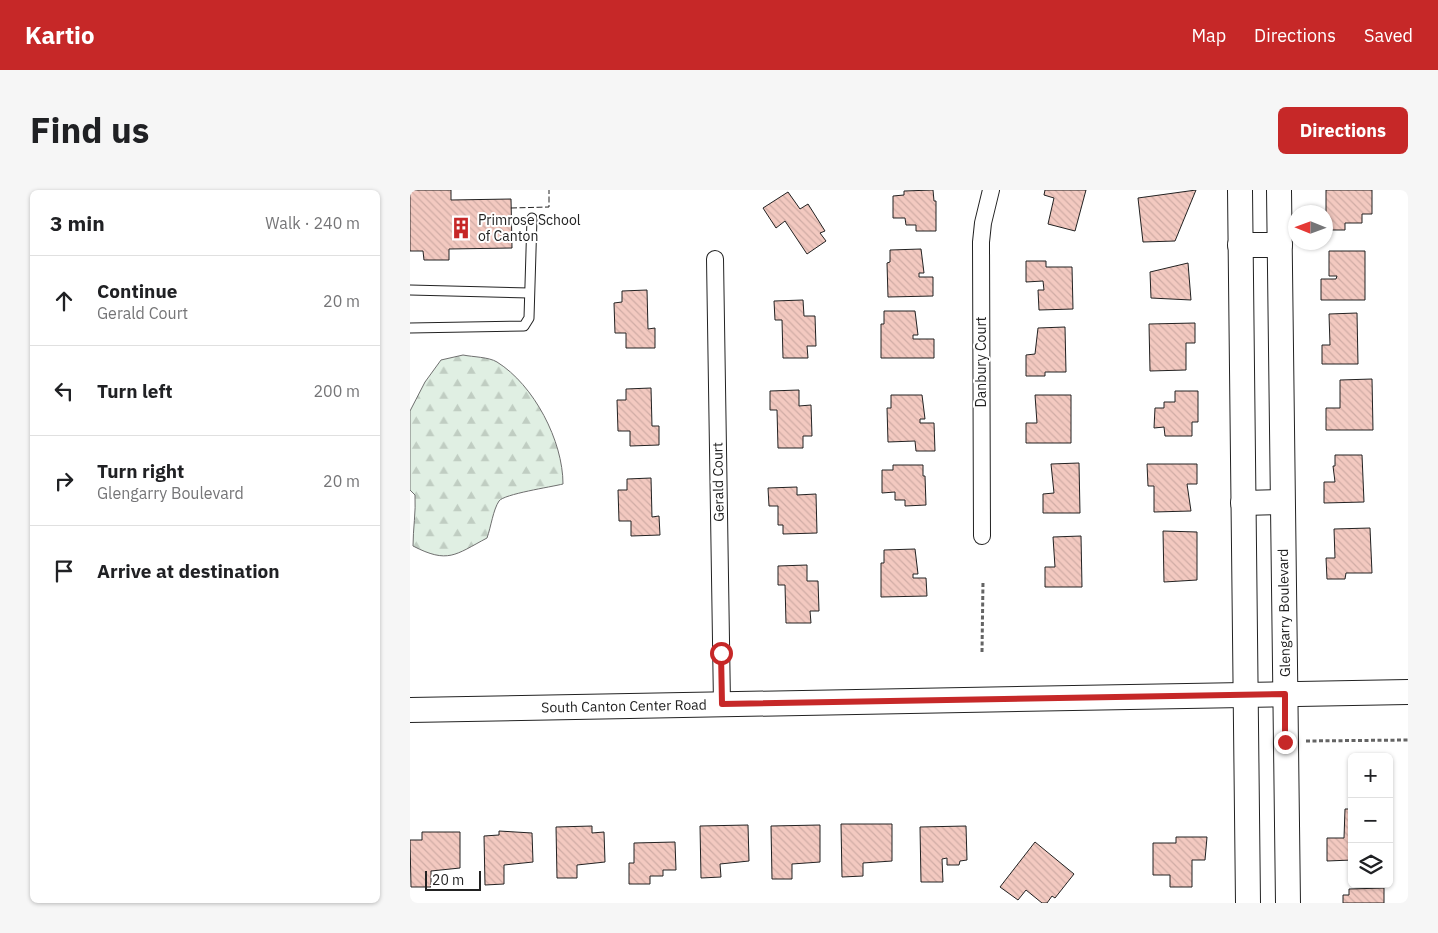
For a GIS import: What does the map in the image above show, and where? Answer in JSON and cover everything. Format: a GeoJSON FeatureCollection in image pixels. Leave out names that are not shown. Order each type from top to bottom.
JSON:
{"type":"FeatureCollection","features":[{"type":"Feature","properties":{"kind":"street","name":"Danbury Court"},"geometry":{"type":"LineString","coordinates":[[982,536],[981,242],[983,223],[991,190]]}},
{"type":"Feature","properties":{"kind":"street"},"geometry":{"type":"LineString","coordinates":[[1240,190],[1248,903]]}},
{"type":"Feature","properties":{"kind":"street","name":"Glengarry Boulevard"},"geometry":{"type":"LineString","coordinates":[[1279,190],[1288,903]]}},
{"type":"Feature","properties":{"kind":"street"},"geometry":{"type":"LineString","coordinates":[[1240,245],[1280,245]]}},
{"type":"Feature","properties":{"kind":"street","name":"Gerald Court"},"geometry":{"type":"LineString","coordinates":[[715,259],[722,704]]}},
{"type":"Feature","properties":{"kind":"street"},"geometry":{"type":"LineString","coordinates":[[1243,502],[1282,502]]}},
{"type":"Feature","properties":{"kind":"street","name":"South Canton Center Road"},"geometry":{"type":"LineString","coordinates":[[410,710],[1408,692]]}},
{"type":"Feature","properties":{"kind":"lane"},"geometry":{"type":"LineString","coordinates":[[410,328],[524,326],[529,318],[532,218]]}},
{"type":"Feature","properties":{"kind":"lane"},"geometry":{"type":"LineString","coordinates":[[410,290],[529,293]]}},
{"type":"Feature","properties":{"kind":"path"},"geometry":{"type":"LineString","coordinates":[[982,652],[983,581]]}},
{"type":"Feature","properties":{"kind":"path"},"geometry":{"type":"LineString","coordinates":[[1285,742],[1408,740]]}},
{"type":"Feature","properties":{"kind":"green space"},"geometry":{"type":"Polygon","coordinates":[[[463,355],[494,360],[510,372],[534,399],[552,433],[558,450],[563,484],[503,498],[495,509],[487,538],[459,553],[443,556],[425,552],[413,546],[415,495],[410,490],[410,411],[425,382],[441,360],[463,355]]]}},
{"type":"Feature","properties":{"kind":"building","name":"Primrose School of Canton"},"geometry":{"type":"Polygon","coordinates":[[[410,190],[451,190],[451,200],[511,199],[512,248],[449,249],[449,260],[424,260],[423,251],[410,251],[410,190]]]}},
{"type":"Feature","properties":{"kind":"building"},"geometry":{"type":"Polygon","coordinates":[[[933,190],[934,201],[936,201],[936,231],[916,231],[916,225],[906,225],[905,218],[893,218],[893,196],[904,195],[904,191],[933,190]]]}},
{"type":"Feature","properties":{"kind":"building"},"geometry":{"type":"Polygon","coordinates":[[[1045,190],[1086,190],[1075,231],[1048,224],[1054,198],[1044,195],[1045,190]]]}},
{"type":"Feature","properties":{"kind":"building"},"geometry":{"type":"Polygon","coordinates":[[[1196,190],[1175,241],[1143,242],[1138,198],[1196,190]]]}},
{"type":"Feature","properties":{"kind":"building"},"geometry":{"type":"Polygon","coordinates":[[[1326,190],[1372,190],[1372,214],[1362,214],[1362,223],[1345,223],[1345,230],[1333,230],[1333,205],[1326,205],[1326,190]]]}},
{"type":"Feature","properties":{"kind":"building"},"geometry":{"type":"Polygon","coordinates":[[[788,192],[800,209],[808,204],[825,231],[820,233],[826,241],[807,254],[785,221],[776,228],[763,208],[788,192]]]}},
{"type":"Feature","properties":{"kind":"building"},"geometry":{"type":"Polygon","coordinates":[[[921,249],[924,273],[919,273],[919,277],[933,277],[933,296],[888,297],[887,263],[890,262],[890,250],[921,249]]]}},
{"type":"Feature","properties":{"kind":"building"},"geometry":{"type":"Polygon","coordinates":[[[1329,251],[1365,251],[1365,300],[1321,300],[1321,279],[1336,279],[1337,276],[1329,276],[1329,251]]]}},
{"type":"Feature","properties":{"kind":"building"},"geometry":{"type":"Polygon","coordinates":[[[1026,261],[1046,261],[1046,267],[1072,267],[1073,309],[1039,310],[1038,290],[1044,290],[1043,281],[1026,282],[1026,261]]]}},
{"type":"Feature","properties":{"kind":"building"},"geometry":{"type":"Polygon","coordinates":[[[1188,263],[1191,300],[1151,298],[1150,272],[1188,263]]]}},
{"type":"Feature","properties":{"kind":"building"},"geometry":{"type":"Polygon","coordinates":[[[647,290],[648,329],[655,328],[655,348],[626,348],[626,333],[615,333],[614,303],[622,302],[622,291],[647,290]]]}},
{"type":"Feature","properties":{"kind":"building"},"geometry":{"type":"Polygon","coordinates":[[[803,300],[804,316],[815,316],[816,346],[807,346],[808,358],[783,358],[782,320],[775,320],[774,301],[803,300]]]}},
{"type":"Feature","properties":{"kind":"building"},"geometry":{"type":"Polygon","coordinates":[[[884,311],[915,311],[918,335],[913,335],[913,339],[934,339],[934,358],[881,358],[881,324],[884,324],[884,311]]]}},
{"type":"Feature","properties":{"kind":"building"},"geometry":{"type":"Polygon","coordinates":[[[1357,313],[1358,364],[1322,364],[1322,345],[1330,345],[1329,314],[1357,313]]]}},
{"type":"Feature","properties":{"kind":"building"},"geometry":{"type":"Polygon","coordinates":[[[1195,323],[1195,343],[1186,343],[1186,370],[1150,371],[1149,324],[1195,323]]]}},
{"type":"Feature","properties":{"kind":"building"},"geometry":{"type":"Polygon","coordinates":[[[1065,327],[1066,372],[1045,372],[1045,376],[1026,376],[1026,355],[1035,354],[1038,328],[1065,327]]]}},
{"type":"Feature","properties":{"kind":"building"},"geometry":{"type":"Polygon","coordinates":[[[1372,379],[1373,430],[1326,430],[1326,408],[1340,408],[1340,380],[1372,379]]]}},
{"type":"Feature","properties":{"kind":"building"},"geometry":{"type":"Polygon","coordinates":[[[651,388],[652,426],[659,426],[659,445],[630,446],[630,431],[618,431],[617,400],[626,400],[626,389],[651,388]]]}},
{"type":"Feature","properties":{"kind":"building"},"geometry":{"type":"Polygon","coordinates":[[[799,390],[799,406],[811,405],[812,436],[803,436],[803,448],[778,448],[777,410],[770,410],[770,391],[799,390]]]}},
{"type":"Feature","properties":{"kind":"building"},"geometry":{"type":"Polygon","coordinates":[[[1175,391],[1198,391],[1198,422],[1192,422],[1192,436],[1165,436],[1164,427],[1154,428],[1155,408],[1164,408],[1164,402],[1175,402],[1175,391]]]}},
{"type":"Feature","properties":{"kind":"building"},"geometry":{"type":"Polygon","coordinates":[[[891,395],[922,395],[925,419],[920,419],[920,423],[934,423],[935,451],[916,451],[915,441],[888,442],[887,408],[891,408],[891,395]]]}},
{"type":"Feature","properties":{"kind":"building"},"geometry":{"type":"Polygon","coordinates":[[[1035,395],[1071,395],[1071,443],[1026,443],[1026,423],[1037,423],[1035,395]]]}},
{"type":"Feature","properties":{"kind":"building"},"geometry":{"type":"Polygon","coordinates":[[[1335,455],[1362,455],[1364,502],[1324,503],[1324,482],[1335,482],[1333,466],[1335,466],[1335,455]]]}},
{"type":"Feature","properties":{"kind":"building"},"geometry":{"type":"Polygon","coordinates":[[[1079,463],[1080,513],[1043,513],[1043,494],[1054,493],[1051,464],[1079,463]]]}},
{"type":"Feature","properties":{"kind":"building"},"geometry":{"type":"Polygon","coordinates":[[[1147,464],[1197,464],[1197,484],[1187,484],[1191,511],[1154,512],[1154,486],[1148,486],[1147,464]]]}},
{"type":"Feature","properties":{"kind":"building"},"geometry":{"type":"Polygon","coordinates":[[[893,465],[923,465],[926,505],[905,506],[905,500],[895,500],[895,492],[882,493],[882,470],[893,470],[893,465]]]}},
{"type":"Feature","properties":{"kind":"building"},"geometry":{"type":"Polygon","coordinates":[[[651,478],[652,517],[659,516],[660,535],[631,536],[631,521],[619,521],[618,490],[627,490],[627,479],[651,478]]]}},
{"type":"Feature","properties":{"kind":"building"},"geometry":{"type":"Polygon","coordinates":[[[797,487],[797,495],[816,494],[817,533],[783,534],[783,525],[778,525],[778,506],[769,506],[768,488],[797,487]]]}},
{"type":"Feature","properties":{"kind":"building"},"geometry":{"type":"Polygon","coordinates":[[[1370,528],[1372,573],[1346,573],[1345,579],[1327,579],[1326,558],[1335,558],[1334,529],[1370,528]]]}},
{"type":"Feature","properties":{"kind":"building"},"geometry":{"type":"Polygon","coordinates":[[[1163,531],[1197,532],[1197,580],[1164,582],[1163,531]]]}},
{"type":"Feature","properties":{"kind":"building"},"geometry":{"type":"Polygon","coordinates":[[[1081,536],[1082,587],[1045,587],[1045,567],[1055,567],[1053,537],[1081,536]]]}},
{"type":"Feature","properties":{"kind":"building"},"geometry":{"type":"Polygon","coordinates":[[[915,549],[918,574],[913,574],[913,578],[926,578],[927,596],[881,597],[881,563],[884,563],[884,550],[915,549]]]}},
{"type":"Feature","properties":{"kind":"building"},"geometry":{"type":"Polygon","coordinates":[[[807,565],[807,581],[818,581],[819,611],[810,611],[811,623],[786,623],[785,585],[778,585],[778,566],[807,565]]]}},
{"type":"Feature","properties":{"kind":"building"},"geometry":{"type":"Polygon","coordinates":[[[1345,809],[1348,809],[1348,860],[1327,861],[1327,838],[1344,838],[1345,809]]]}},
{"type":"Feature","properties":{"kind":"building"},"geometry":{"type":"Polygon","coordinates":[[[841,824],[892,824],[892,861],[863,863],[863,876],[842,877],[841,824]]]}},
{"type":"Feature","properties":{"kind":"building"},"geometry":{"type":"Polygon","coordinates":[[[748,825],[749,861],[720,864],[721,877],[701,878],[700,826],[748,825]]]}},
{"type":"Feature","properties":{"kind":"building"},"geometry":{"type":"Polygon","coordinates":[[[820,825],[820,862],[792,864],[792,879],[772,879],[771,826],[820,825]]]}},
{"type":"Feature","properties":{"kind":"building"},"geometry":{"type":"Polygon","coordinates":[[[592,826],[592,833],[604,832],[605,862],[577,865],[577,878],[557,878],[556,827],[592,826]]]}},
{"type":"Feature","properties":{"kind":"building"},"geometry":{"type":"Polygon","coordinates":[[[966,826],[967,860],[960,861],[959,865],[947,865],[947,858],[942,859],[943,882],[921,882],[920,827],[966,826]]]}},
{"type":"Feature","properties":{"kind":"building"},"geometry":{"type":"Polygon","coordinates":[[[499,831],[532,833],[533,862],[504,865],[504,884],[485,885],[484,836],[499,835],[499,831]]]}},
{"type":"Feature","properties":{"kind":"building"},"geometry":{"type":"Polygon","coordinates":[[[422,832],[460,832],[460,868],[431,871],[431,887],[411,887],[410,840],[422,840],[422,832]]]}},
{"type":"Feature","properties":{"kind":"building"},"geometry":{"type":"Polygon","coordinates":[[[1176,837],[1207,837],[1205,860],[1192,860],[1192,887],[1170,887],[1170,875],[1153,875],[1153,843],[1176,843],[1176,837]]]}},
{"type":"Feature","properties":{"kind":"building"},"geometry":{"type":"Polygon","coordinates":[[[675,842],[676,870],[663,870],[663,876],[650,876],[650,884],[629,884],[629,863],[634,863],[634,843],[675,842]]]}},
{"type":"Feature","properties":{"kind":"building"},"geometry":{"type":"Polygon","coordinates":[[[1035,842],[1074,874],[1055,898],[1052,896],[1047,903],[1042,903],[1026,890],[1018,900],[1000,887],[1035,842]]]}},
{"type":"Feature","properties":{"kind":"building"},"geometry":{"type":"Polygon","coordinates":[[[1384,888],[1384,903],[1343,903],[1343,895],[1349,895],[1349,889],[1384,888]]]}},
{"type":"Feature","properties":{"kind":"fence"},"geometry":{"type":"LineString","coordinates":[[511,208],[549,207],[549,190]]}},
{"type":"Feature","properties":{"kind":"place","name":"Primrose School of Canton"},"geometry":{"type":"Point","coordinates":[461,228]}},
{"type":"Feature","properties":{"kind":"route"},"geometry":{"type":"LineString","coordinates":[[721,653],[722,704],[1285,694],[1285,742]]}}]}
